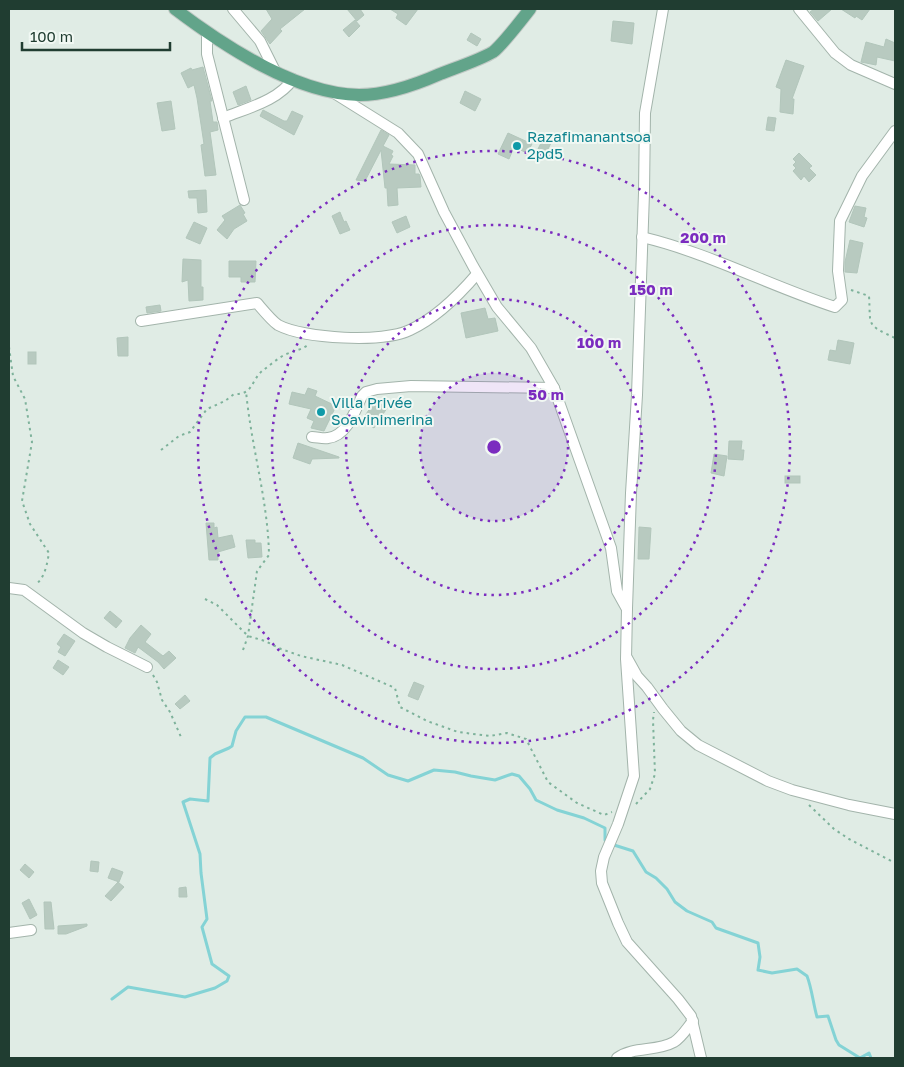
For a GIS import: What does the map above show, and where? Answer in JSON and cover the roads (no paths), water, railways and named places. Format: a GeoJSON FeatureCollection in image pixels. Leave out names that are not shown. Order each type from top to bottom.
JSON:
{"type":"FeatureCollection","features":[{"type":"Feature","properties":{"kind":"main road"},"geometry":{"type":"LineString","coordinates":[[175,9],[207,32],[275,71],[334,93],[361,95],[395,90],[430,78],[493,51],[530,9]]}},
{"type":"Feature","properties":{"kind":"street"},"geometry":{"type":"LineString","coordinates":[[233,9],[260,41],[275,71]]}},
{"type":"Feature","properties":{"kind":"street"},"geometry":{"type":"LineString","coordinates":[[663,9],[645,113],[626,654],[634,776],[618,824],[604,857],[601,871],[602,883],[627,942],[691,1016],[701,1058]]}},
{"type":"Feature","properties":{"kind":"street"},"geometry":{"type":"LineString","coordinates":[[799,9],[835,53],[851,65],[895,84]]}},
{"type":"Feature","properties":{"kind":"street"},"geometry":{"type":"LineString","coordinates":[[207,32],[207,54],[244,200]]}},
{"type":"Feature","properties":{"kind":"street"},"geometry":{"type":"LineString","coordinates":[[223,118],[269,99],[287,87],[293,78]]}},
{"type":"Feature","properties":{"kind":"street"},"geometry":{"type":"LineString","coordinates":[[334,93],[398,133],[418,154],[444,212],[477,274],[497,307],[531,348],[554,388],[611,548],[617,591],[627,609]]}},
{"type":"Feature","properties":{"kind":"street"},"geometry":{"type":"LineString","coordinates":[[642,236],[712,258],[771,284],[835,307],[842,300],[838,271],[840,221],[862,176],[895,131]]}},
{"type":"Feature","properties":{"kind":"street"},"geometry":{"type":"LineString","coordinates":[[141,322],[257,303],[278,324],[319,336],[388,336],[408,332],[446,306],[477,274]]}},
{"type":"Feature","properties":{"kind":"street"},"geometry":{"type":"LineString","coordinates":[[312,437],[329,438],[339,434],[347,426],[362,396],[366,392],[377,389],[411,386],[554,388]]}},
{"type":"Feature","properties":{"kind":"street"},"geometry":{"type":"LineString","coordinates":[[9,588],[24,590],[82,633],[147,666]]}},
{"type":"Feature","properties":{"kind":"street"},"geometry":{"type":"LineString","coordinates":[[626,654],[637,676],[681,731],[698,745],[768,781],[792,790],[849,805],[895,814]]}},
{"type":"Feature","properties":{"kind":"street"},"geometry":{"type":"LineString","coordinates":[[9,934],[31,930]]}},
{"type":"Feature","properties":{"kind":"street"},"geometry":{"type":"LineString","coordinates":[[617,1058],[626,1052],[656,1048],[675,1041],[693,1021]]}},
{"type":"Feature","properties":{"kind":"waterway"},"geometry":{"type":"LineString","coordinates":[[112,999],[128,987],[185,997],[215,988],[227,981],[229,976],[212,964],[202,927],[207,919],[200,854],[183,802],[190,799],[208,801],[210,758],[232,746],[236,731],[245,717],[266,717],[363,758],[388,775],[408,781],[434,770],[495,780],[512,774],[519,776],[536,800],[605,828],[605,840]]}},
{"type":"Feature","properties":{"kind":"waterway"},"geometry":{"type":"LineString","coordinates":[[614,845],[633,851],[646,872],[656,878],[667,889],[675,902],[687,911],[712,922],[716,928],[758,943],[760,957],[758,970],[772,973],[797,969],[807,976],[817,1017],[828,1016],[839,1045],[860,1058],[869,1053],[871,1058]]}},
{"type":"Feature","properties":{"kind":"place","name":"Razafimanantsoa 2pd5"},"geometry":{"type":"Point","coordinates":[517,146]}},
{"type":"Feature","properties":{"kind":"place","name":"Villa Privée Soavinimerina"},"geometry":{"type":"Point","coordinates":[321,412]}}]}
